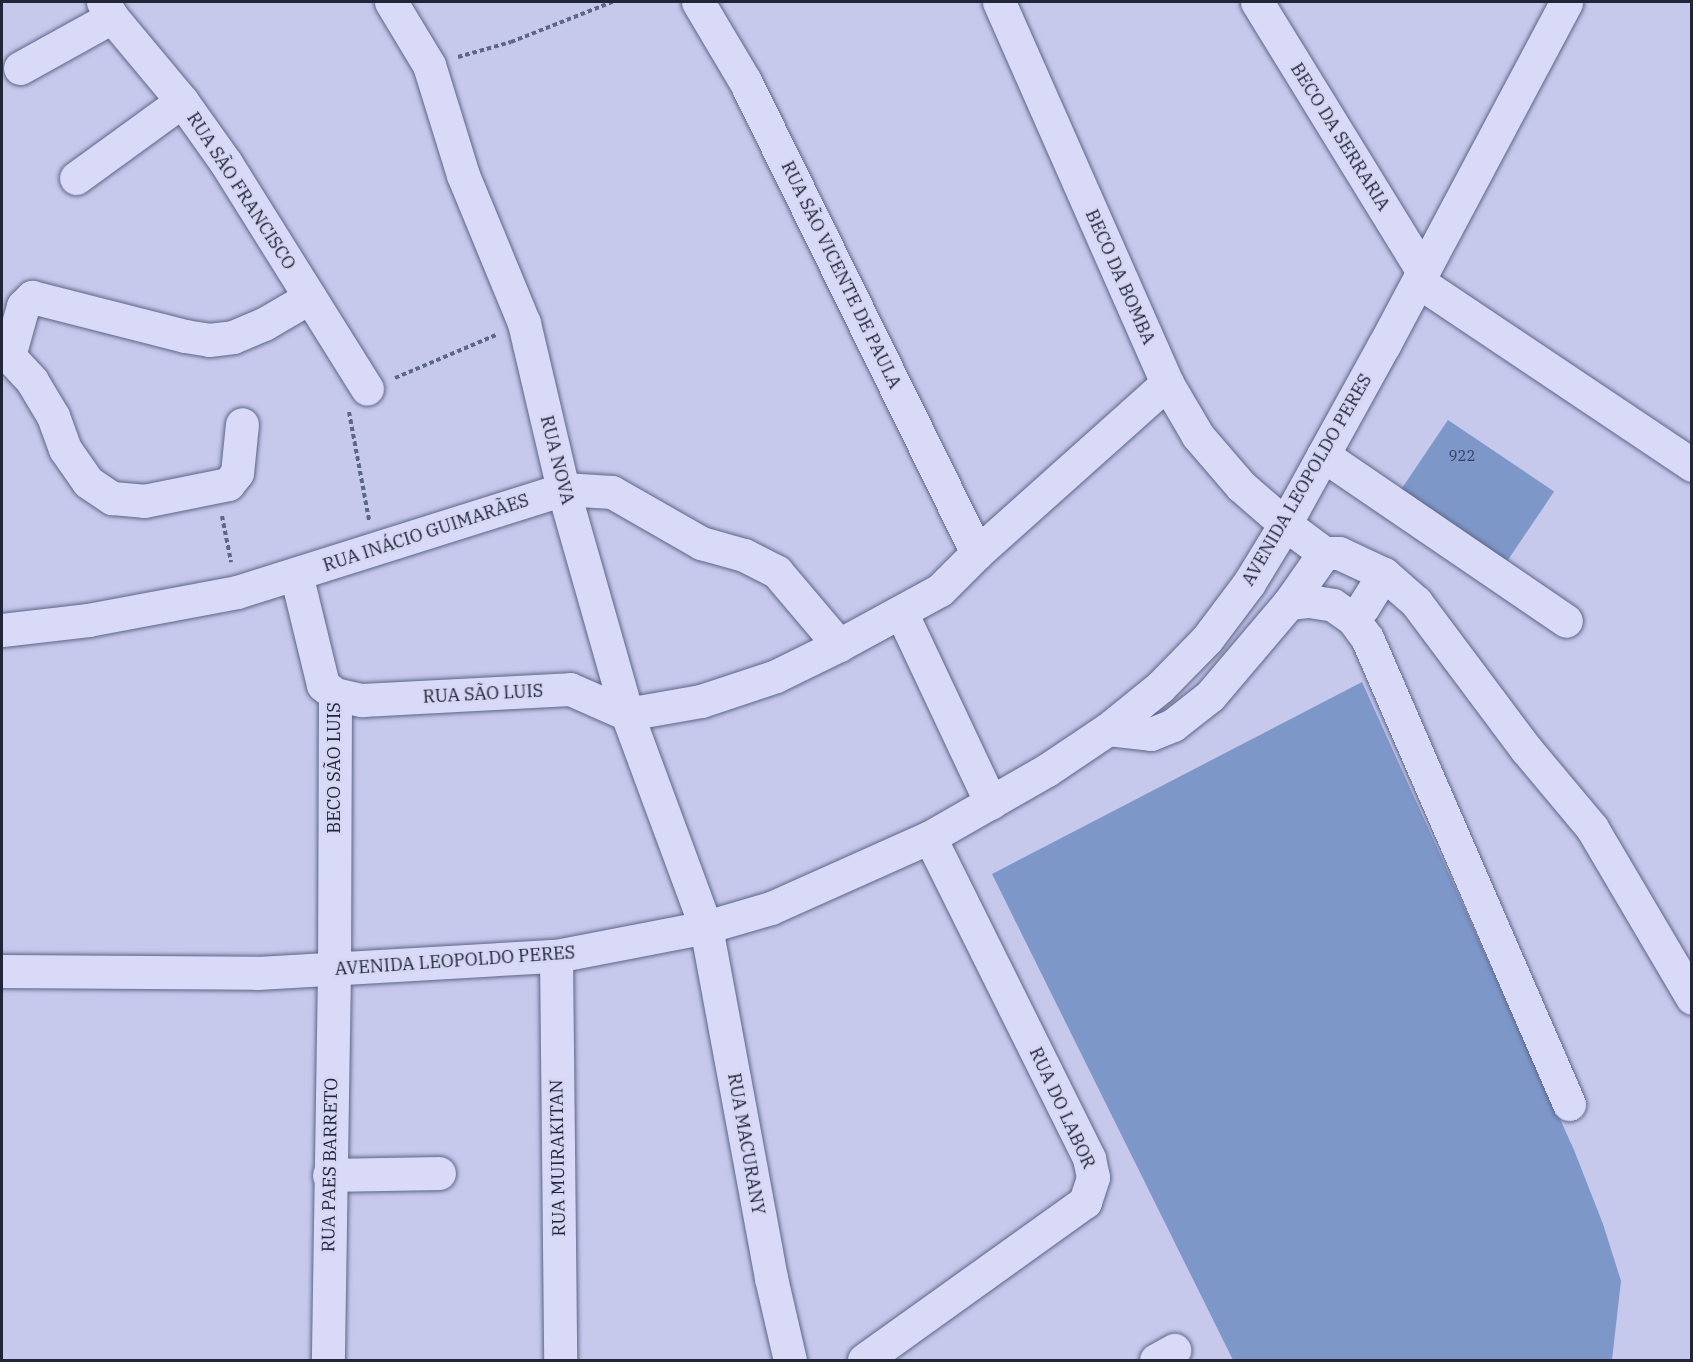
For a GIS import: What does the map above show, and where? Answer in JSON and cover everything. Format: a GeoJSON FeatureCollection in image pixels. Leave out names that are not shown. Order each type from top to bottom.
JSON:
{"type":"FeatureCollection","features":[{"type":"Feature","properties":{"kind":"street","name":"RUA NOVA"},"geometry":{"type":"LineString","coordinates":[[391,2],[429,65],[463,175],[524,323],[563,489],[627,714],[706,927]]}},
{"type":"Feature","properties":{"kind":"street","name":"RUA SÃO VICENTE DE PAULA"},"geometry":{"type":"LineString","coordinates":[[698,2],[745,81],[977,553]]}},
{"type":"Feature","properties":{"kind":"street","name":"BECO DA BOMBA"},"geometry":{"type":"LineString","coordinates":[[999,2],[1167,383],[1198,436],[1241,486],[1285,524],[1324,553]]}},
{"type":"Feature","properties":{"kind":"street","name":"BECO DA SERRARIA"},"geometry":{"type":"LineString","coordinates":[[1257,2],[1421,277]]}},
{"type":"Feature","properties":{"kind":"street","name":"AVENIDA LEOPOLDO PERES"},"geometry":{"type":"LineString","coordinates":[[2,971],[257,973],[556,956],[706,927],[771,908],[930,837],[991,803],[1108,729],[1160,687],[1207,639],[1249,583],[1285,524],[1421,277],[1566,2]]}},
{"type":"Feature","properties":{"kind":"street"},"geometry":{"type":"LineString","coordinates":[[20,68],[108,9]]}},
{"type":"Feature","properties":{"kind":"street","name":"RUA SÃO FRANCISCO"},"geometry":{"type":"LineString","coordinates":[[108,9],[182,101],[226,163],[367,389]]}},
{"type":"Feature","properties":{"kind":"street"},"geometry":{"type":"LineString","coordinates":[[76,178],[182,101]]}},
{"type":"Feature","properties":{"kind":"street"},"geometry":{"type":"LineString","coordinates":[[1421,277],[1689,458]]}},
{"type":"Feature","properties":{"kind":"street"},"geometry":{"type":"LineString","coordinates":[[242,424],[237,473],[228,484],[144,501],[112,498],[88,482],[65,449],[53,416],[32,381],[5,356],[22,306],[32,297],[209,340],[233,337],[264,324],[310,297]]}},
{"type":"Feature","properties":{"kind":"street"},"geometry":{"type":"LineString","coordinates":[[627,714],[701,701],[776,676],[839,645],[940,590],[977,553],[1167,383]]}},
{"type":"Feature","properties":{"kind":"street"},"geometry":{"type":"LineString","coordinates":[[1323,455],[1566,621]]}},
{"type":"Feature","properties":{"kind":"street","name":"RUA INÁCIO GUIMARÃES"},"geometry":{"type":"LineString","coordinates":[[2,630],[88,620],[215,597],[375,550],[563,489],[612,492],[701,543],[744,555],[777,572],[839,645]]}},
{"type":"Feature","properties":{"kind":"street"},"geometry":{"type":"LineString","coordinates":[[1108,729],[1151,734],[1173,725],[1209,696],[1289,603],[1324,553],[1339,553],[1361,561],[1384,574],[1416,602],[1432,620],[1526,749],[1592,828],[1692,998]]}},
{"type":"Feature","properties":{"kind":"street","name":"BECO SÃO LUIS"},"geometry":{"type":"LineString","coordinates":[[296,574],[323,685],[335,694],[334,970]]}},
{"type":"Feature","properties":{"kind":"street"},"geometry":{"type":"LineString","coordinates":[[1353,618],[1364,608],[1384,574]]}},
{"type":"Feature","properties":{"kind":"street"},"geometry":{"type":"LineString","coordinates":[[1289,603],[1322,601],[1353,618],[1373,650],[1569,1104]]}},
{"type":"Feature","properties":{"kind":"street"},"geometry":{"type":"LineString","coordinates":[[901,612],[991,803]]}},
{"type":"Feature","properties":{"kind":"street","name":"RUA SÃO LUIS"},"geometry":{"type":"LineString","coordinates":[[335,694],[362,700],[570,689],[627,714]]}},
{"type":"Feature","properties":{"kind":"street","name":"RUA DO LABOR"},"geometry":{"type":"LineString","coordinates":[[864,1360],[1085,1202],[1093,1177],[1089,1158],[930,837]]}},
{"type":"Feature","properties":{"kind":"street","name":"RUA MACURANY"},"geometry":{"type":"LineString","coordinates":[[706,927],[771,1278],[790,1360]]}},
{"type":"Feature","properties":{"kind":"street","name":"RUA MUIRAKITAN"},"geometry":{"type":"LineString","coordinates":[[556,956],[560,1360]]}},
{"type":"Feature","properties":{"kind":"street","name":"RUA PAES BARRETO"},"geometry":{"type":"LineString","coordinates":[[328,1360],[329,1175],[334,970]]}},
{"type":"Feature","properties":{"kind":"street"},"geometry":{"type":"LineString","coordinates":[[329,1175],[439,1173]]}},
{"type":"Feature","properties":{"kind":"path"},"geometry":{"type":"LineString","coordinates":[[429,65],[511,42],[612,2]]}},
{"type":"Feature","properties":{"kind":"path"},"geometry":{"type":"LineString","coordinates":[[375,550],[348,415],[353,399],[367,389],[420,370],[524,323]]}},
{"type":"Feature","properties":{"kind":"building"},"geometry":{"type":"Polygon","coordinates":[[[1448,420],[1554,492],[1506,563],[1400,491],[1448,420]]]}},
{"type":"Feature","properties":{"kind":"building"},"geometry":{"type":"Polygon","coordinates":[[[1362,682],[1574,1150],[1603,1224],[1621,1281],[1612,1360],[1233,1360],[992,874],[1362,682]]]}}]}
